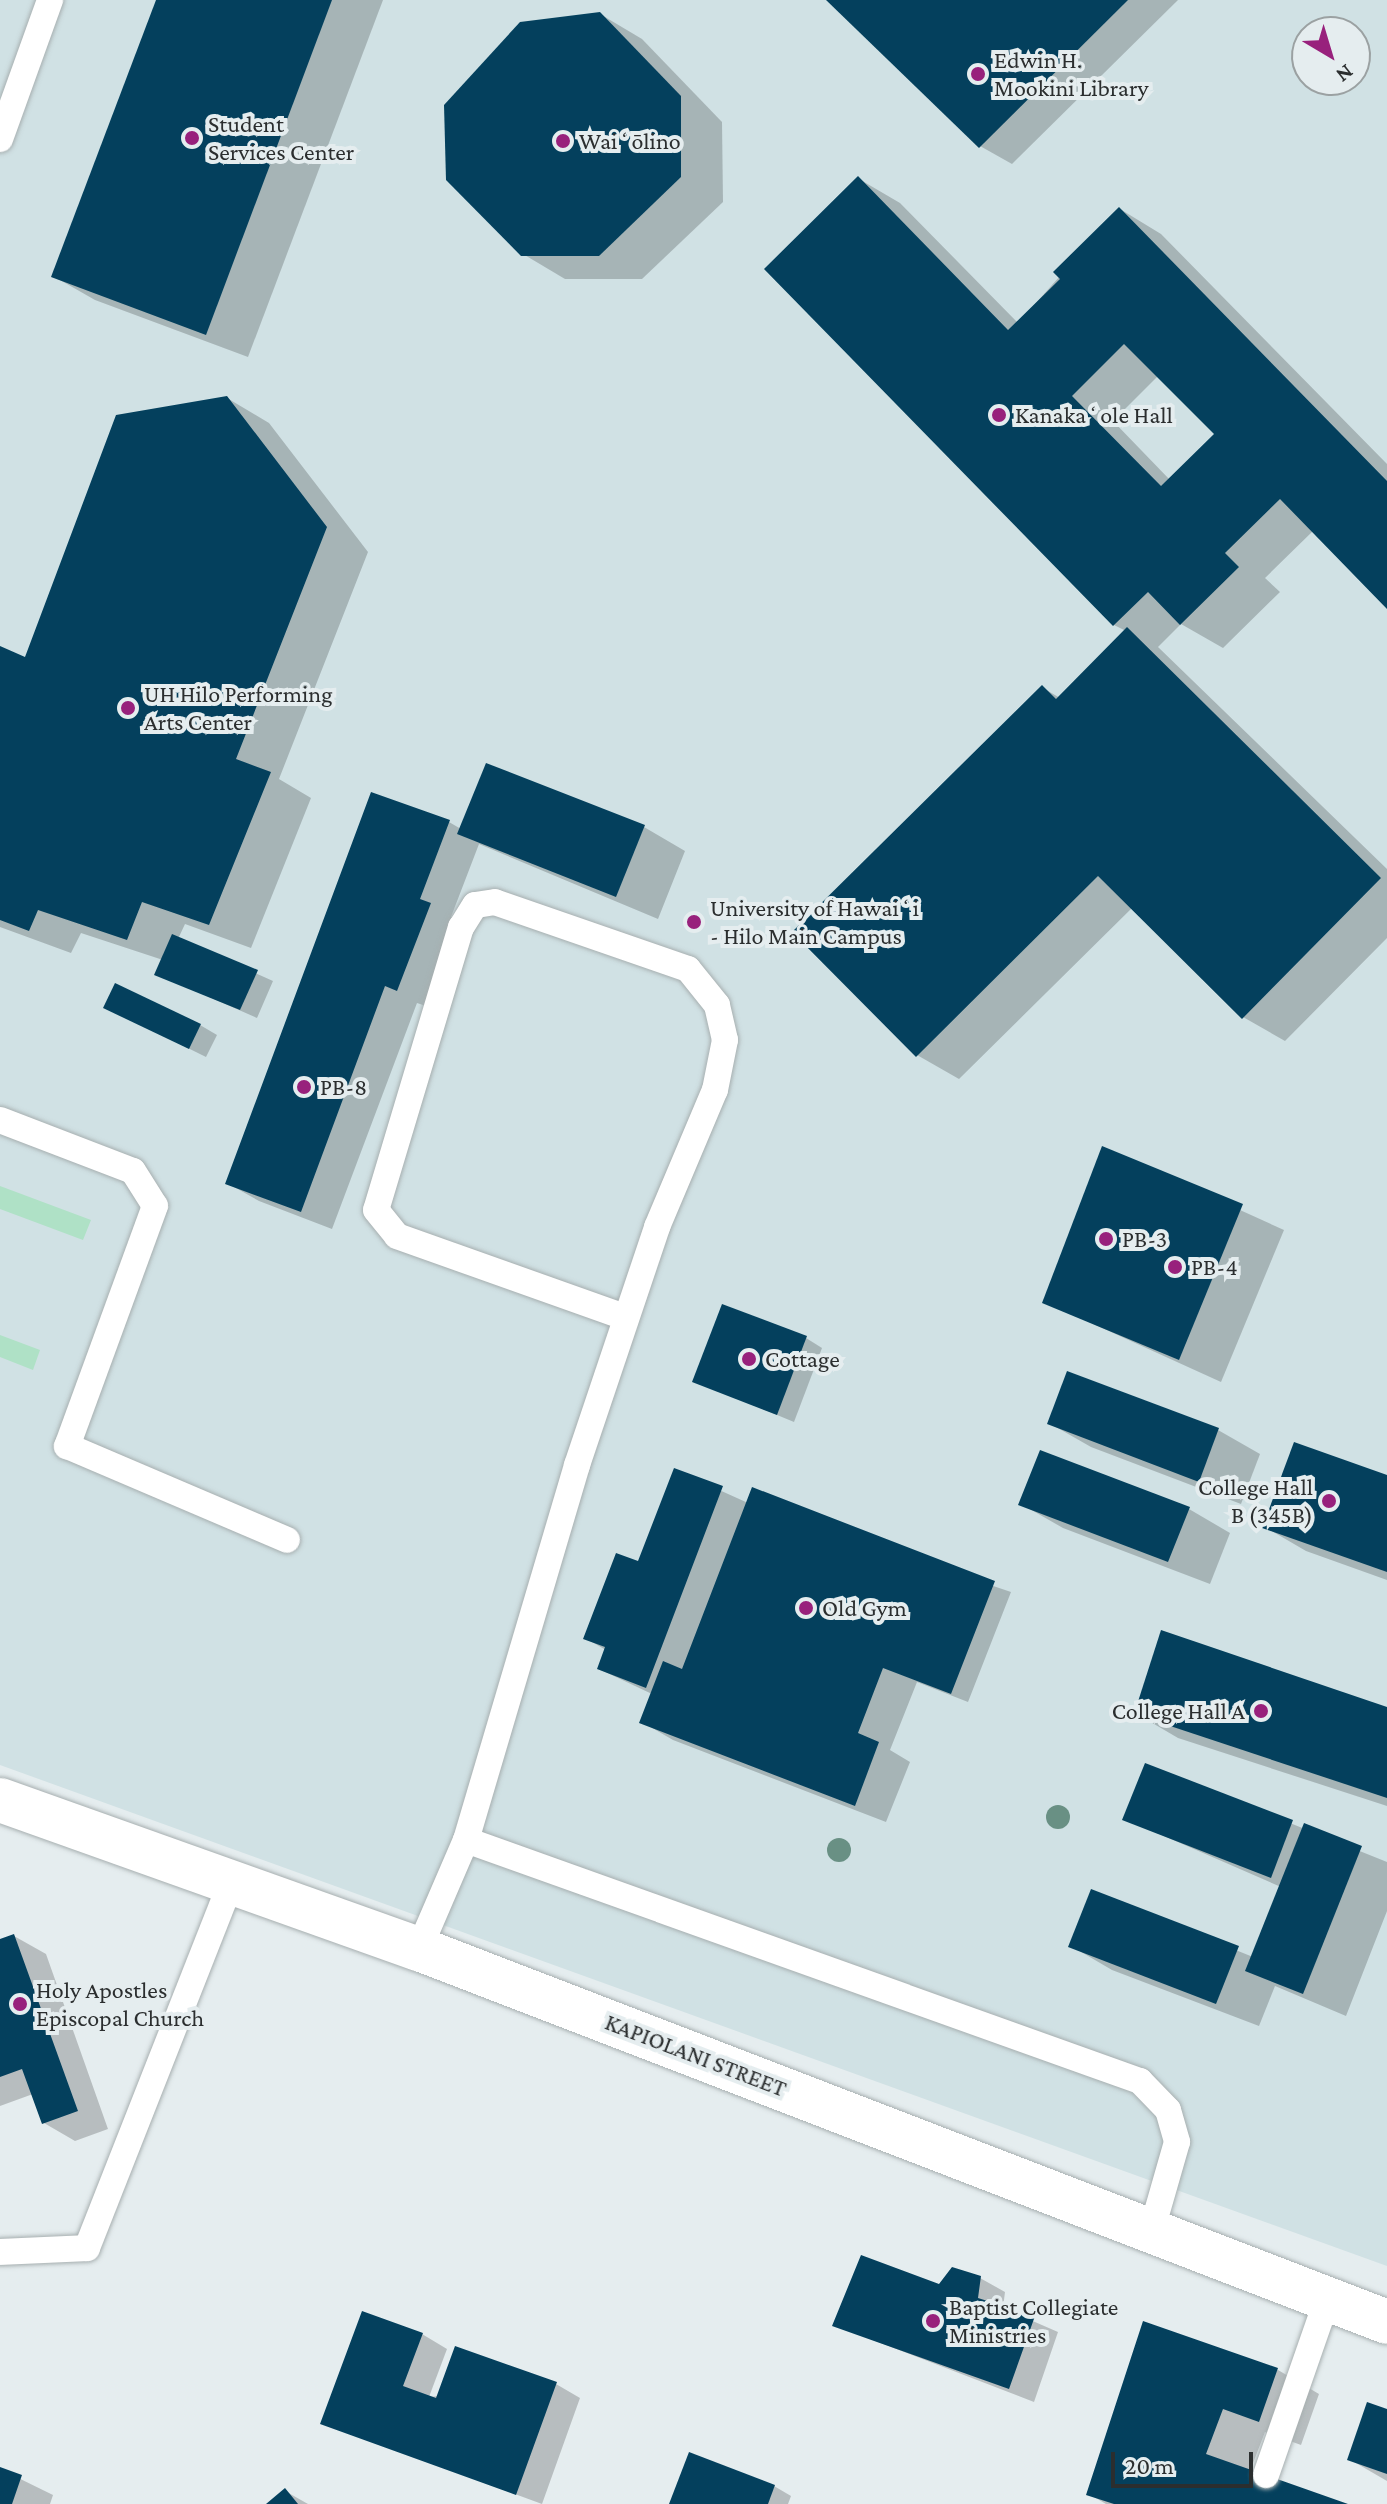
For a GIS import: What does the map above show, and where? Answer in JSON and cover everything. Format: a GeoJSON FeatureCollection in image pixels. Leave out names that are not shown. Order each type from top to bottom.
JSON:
{"type":"FeatureCollection","features":[{"type":"Feature","properties":{"kind":"street","name":"KAPIOLANI STREET"},"geometry":{"type":"LineString","coordinates":[[0,1800],[419,1949],[1387,2322]]}},
{"type":"Feature","properties":{"kind":"lane"},"geometry":{"type":"LineString","coordinates":[[0,139],[50,0]]}},
{"type":"Feature","properties":{"kind":"lane"},"geometry":{"type":"LineString","coordinates":[[419,1949],[466,1840],[625,1317],[715,1090],[725,1040],[717,1005],[688,969],[495,902],[475,905],[461,927],[376,1210],[397,1236],[625,1317]]}},
{"type":"Feature","properties":{"kind":"lane"},"geometry":{"type":"LineString","coordinates":[[0,1120],[133,1171],[155,1206],[67,1446],[287,1540]]}},
{"type":"Feature","properties":{"kind":"lane"},"geometry":{"type":"LineString","coordinates":[[466,1840],[1140,2081],[1168,2110],[1177,2142],[1152,2229]]}},
{"type":"Feature","properties":{"kind":"lane"},"geometry":{"type":"LineString","coordinates":[[0,2252],[87,2248],[231,1882]]}},
{"type":"Feature","properties":{"kind":"lane"},"geometry":{"type":"LineString","coordinates":[[1266,2475],[1327,2300]]}},
{"type":"Feature","properties":{"kind":"shaded area","name":"University of Hawaiʻi - Hilo Main Campus"},"geometry":{"type":"Polygon","coordinates":[[[0,0],[1387,0],[1387,2266],[0,1765],[0,0]]]}},
{"type":"Feature","properties":{"kind":"green space"},"geometry":{"type":"Polygon","coordinates":[[[0,1186],[91,1220],[83,1240],[0,1209],[0,1186]]]}},
{"type":"Feature","properties":{"kind":"green space"},"geometry":{"type":"Polygon","coordinates":[[[0,1335],[40,1350],[33,1370],[0,1357],[0,1335]]]}},
{"type":"Feature","properties":{"kind":"building","name":"Student Services Center"},"geometry":{"type":"Polygon","coordinates":[[[156,0],[332,0],[206,335],[51,277],[156,0]]]}},
{"type":"Feature","properties":{"kind":"building","name":"Edwin H. Mookini Library"},"geometry":{"type":"Polygon","coordinates":[[[826,0],[1128,0],[979,148],[826,0]]]}},
{"type":"Feature","properties":{"kind":"building","name":"Waiʻōlino"},"geometry":{"type":"Polygon","coordinates":[[[600,12],[681,96],[681,177],[599,256],[521,256],[446,180],[444,105],[520,22],[600,12]]]}},
{"type":"Feature","properties":{"kind":"building","name":"Kanakaʻole Hall"},"geometry":{"type":"Polygon","coordinates":[[[858,176],[1008,330],[1060,279],[1053,272],[1119,207],[1387,481],[1387,609],[1280,499],[1225,553],[1239,567],[1180,625],[1148,592],[1113,626],[764,269],[858,176]],[[1124,344],[1072,396],[1161,486],[1214,434],[1124,344]]]}},
{"type":"Feature","properties":{"kind":"building","name":"UH Hilo Performing Arts Center"},"geometry":{"type":"Polygon","coordinates":[[[227,396],[327,527],[236,759],[271,772],[209,925],[142,902],[127,940],[38,910],[29,931],[0,920],[0,646],[25,657],[116,415],[227,396]]]}},
{"type":"Feature","properties":{"kind":"building"},"geometry":{"type":"Polygon","coordinates":[[[1127,627],[1381,878],[1242,1019],[1098,876],[916,1057],[792,932],[1042,685],[1056,699],[1127,627]]]}},
{"type":"Feature","properties":{"kind":"building"},"geometry":{"type":"Polygon","coordinates":[[[486,763],[645,825],[616,897],[457,834],[486,763]]]}},
{"type":"Feature","properties":{"kind":"building","name":"PB-8"},"geometry":{"type":"Polygon","coordinates":[[[371,792],[450,820],[420,899],[431,903],[397,991],[385,986],[301,1212],[225,1184],[371,792]]]}},
{"type":"Feature","properties":{"kind":"building"},"geometry":{"type":"Polygon","coordinates":[[[172,934],[258,970],[240,1010],[154,975],[172,934]]]}},
{"type":"Feature","properties":{"kind":"building"},"geometry":{"type":"Polygon","coordinates":[[[115,983],[201,1024],[189,1049],[103,1008],[115,983]]]}},
{"type":"Feature","properties":{"kind":"building"},"geometry":{"type":"Polygon","coordinates":[[[1102,1146],[1243,1204],[1179,1360],[1042,1303],[1102,1146]]]}},
{"type":"Feature","properties":{"kind":"building","name":"Cottage"},"geometry":{"type":"Polygon","coordinates":[[[722,1304],[807,1336],[777,1415],[692,1382],[722,1304]]]}},
{"type":"Feature","properties":{"kind":"building"},"geometry":{"type":"Polygon","coordinates":[[[1067,1371],[1219,1428],[1199,1482],[1047,1424],[1067,1371]]]}},
{"type":"Feature","properties":{"kind":"building","name":"College Hall B (345B)"},"geometry":{"type":"Polygon","coordinates":[[[1294,1442],[1387,1475],[1387,1572],[1262,1528],[1294,1442]]]}},
{"type":"Feature","properties":{"kind":"building"},"geometry":{"type":"Polygon","coordinates":[[[1040,1450],[1190,1507],[1168,1562],[1018,1505],[1040,1450]]]}},
{"type":"Feature","properties":{"kind":"building"},"geometry":{"type":"Polygon","coordinates":[[[674,1468],[723,1486],[646,1688],[597,1669],[605,1647],[583,1639],[616,1553],[638,1561],[674,1468]]]}},
{"type":"Feature","properties":{"kind":"building","name":"Old Gym"},"geometry":{"type":"Polygon","coordinates":[[[752,1487],[995,1581],[951,1694],[883,1668],[858,1733],[879,1742],[855,1806],[639,1723],[663,1661],[682,1669],[752,1487]]]}},
{"type":"Feature","properties":{"kind":"building","name":"College Hall A"},"geometry":{"type":"Polygon","coordinates":[[[1161,1630],[1387,1707],[1387,1798],[1134,1714],[1161,1630]]]}},
{"type":"Feature","properties":{"kind":"building"},"geometry":{"type":"Polygon","coordinates":[[[1145,1763],[1293,1820],[1271,1878],[1122,1820],[1145,1763]]]}},
{"type":"Feature","properties":{"kind":"building"},"geometry":{"type":"Polygon","coordinates":[[[1304,1823],[1362,1846],[1303,1994],[1245,1971],[1304,1823]]]}},
{"type":"Feature","properties":{"kind":"building"},"geometry":{"type":"Polygon","coordinates":[[[1091,1889],[1239,1946],[1216,2004],[1068,1947],[1091,1889]]]}},
{"type":"Feature","properties":{"kind":"building","name":"Holy Apostles Episcopal Church"},"geometry":{"type":"Polygon","coordinates":[[[14,1934],[78,2111],[42,2124],[22,2069],[0,2077],[0,1939],[14,1934]]]}},
{"type":"Feature","properties":{"kind":"building","name":"Baptist Collegiate Ministries"},"geometry":{"type":"Polygon","coordinates":[[[861,2255],[939,2284],[952,2267],[981,2276],[978,2298],[1035,2316],[1009,2389],[832,2326],[861,2255]]]}},
{"type":"Feature","properties":{"kind":"building"},"geometry":{"type":"Polygon","coordinates":[[[362,2311],[423,2333],[403,2386],[436,2398],[455,2346],[557,2382],[516,2495],[320,2424],[362,2311]]]}},
{"type":"Feature","properties":{"kind":"building"},"geometry":{"type":"Polygon","coordinates":[[[1143,2321],[1278,2368],[1259,2422],[1223,2409],[1206,2454],[1348,2504],[1114,2504],[1086,2495],[1143,2321]]]}},
{"type":"Feature","properties":{"kind":"building"},"geometry":{"type":"Polygon","coordinates":[[[1367,2402],[1387,2409],[1387,2474],[1347,2460],[1367,2402]]]}},
{"type":"Feature","properties":{"kind":"building"},"geometry":{"type":"Polygon","coordinates":[[[689,2452],[775,2485],[768,2504],[669,2504],[689,2452]]]}},
{"type":"Feature","properties":{"kind":"building"},"geometry":{"type":"Polygon","coordinates":[[[0,2467],[22,2475],[12,2504],[0,2504],[0,2467]]]}},
{"type":"Feature","properties":{"kind":"building"},"geometry":{"type":"Polygon","coordinates":[[[285,2488],[298,2504],[266,2504],[285,2488]]]}},
{"type":"Feature","properties":{"kind":"place","name":"Edwin H. Mookini Library"},"geometry":{"type":"Point","coordinates":[978,74]}},
{"type":"Feature","properties":{"kind":"place","name":"Student Services Center"},"geometry":{"type":"Point","coordinates":[192,138]}},
{"type":"Feature","properties":{"kind":"place","name":"Waiʻōlino"},"geometry":{"type":"Point","coordinates":[563,141]}},
{"type":"Feature","properties":{"kind":"place","name":"Kanakaʻole Hall"},"geometry":{"type":"Point","coordinates":[999,415]}},
{"type":"Feature","properties":{"kind":"place","name":"UH Hilo Performing Arts Center"},"geometry":{"type":"Point","coordinates":[128,708]}},
{"type":"Feature","properties":{"kind":"place","name":"University of Hawaiʻi - Hilo Main Campus"},"geometry":{"type":"Point","coordinates":[694,922]}},
{"type":"Feature","properties":{"kind":"place","name":"PB-8"},"geometry":{"type":"Point","coordinates":[304,1087]}},
{"type":"Feature","properties":{"kind":"place","name":"PB-3"},"geometry":{"type":"Point","coordinates":[1106,1239]}},
{"type":"Feature","properties":{"kind":"place","name":"PB-4"},"geometry":{"type":"Point","coordinates":[1175,1267]}},
{"type":"Feature","properties":{"kind":"place","name":"Cottage"},"geometry":{"type":"Point","coordinates":[749,1359]}},
{"type":"Feature","properties":{"kind":"place","name":"College Hall B (345B)"},"geometry":{"type":"Point","coordinates":[1329,1501]}},
{"type":"Feature","properties":{"kind":"place","name":"Old Gym"},"geometry":{"type":"Point","coordinates":[806,1608]}},
{"type":"Feature","properties":{"kind":"place","name":"College Hall A"},"geometry":{"type":"Point","coordinates":[1261,1711]}},
{"type":"Feature","properties":{"kind":"place","name":"Holy Apostles Episcopal Church"},"geometry":{"type":"Point","coordinates":[20,2004]}},
{"type":"Feature","properties":{"kind":"place","name":"Baptist Collegiate Ministries"},"geometry":{"type":"Point","coordinates":[933,2321]}}]}
